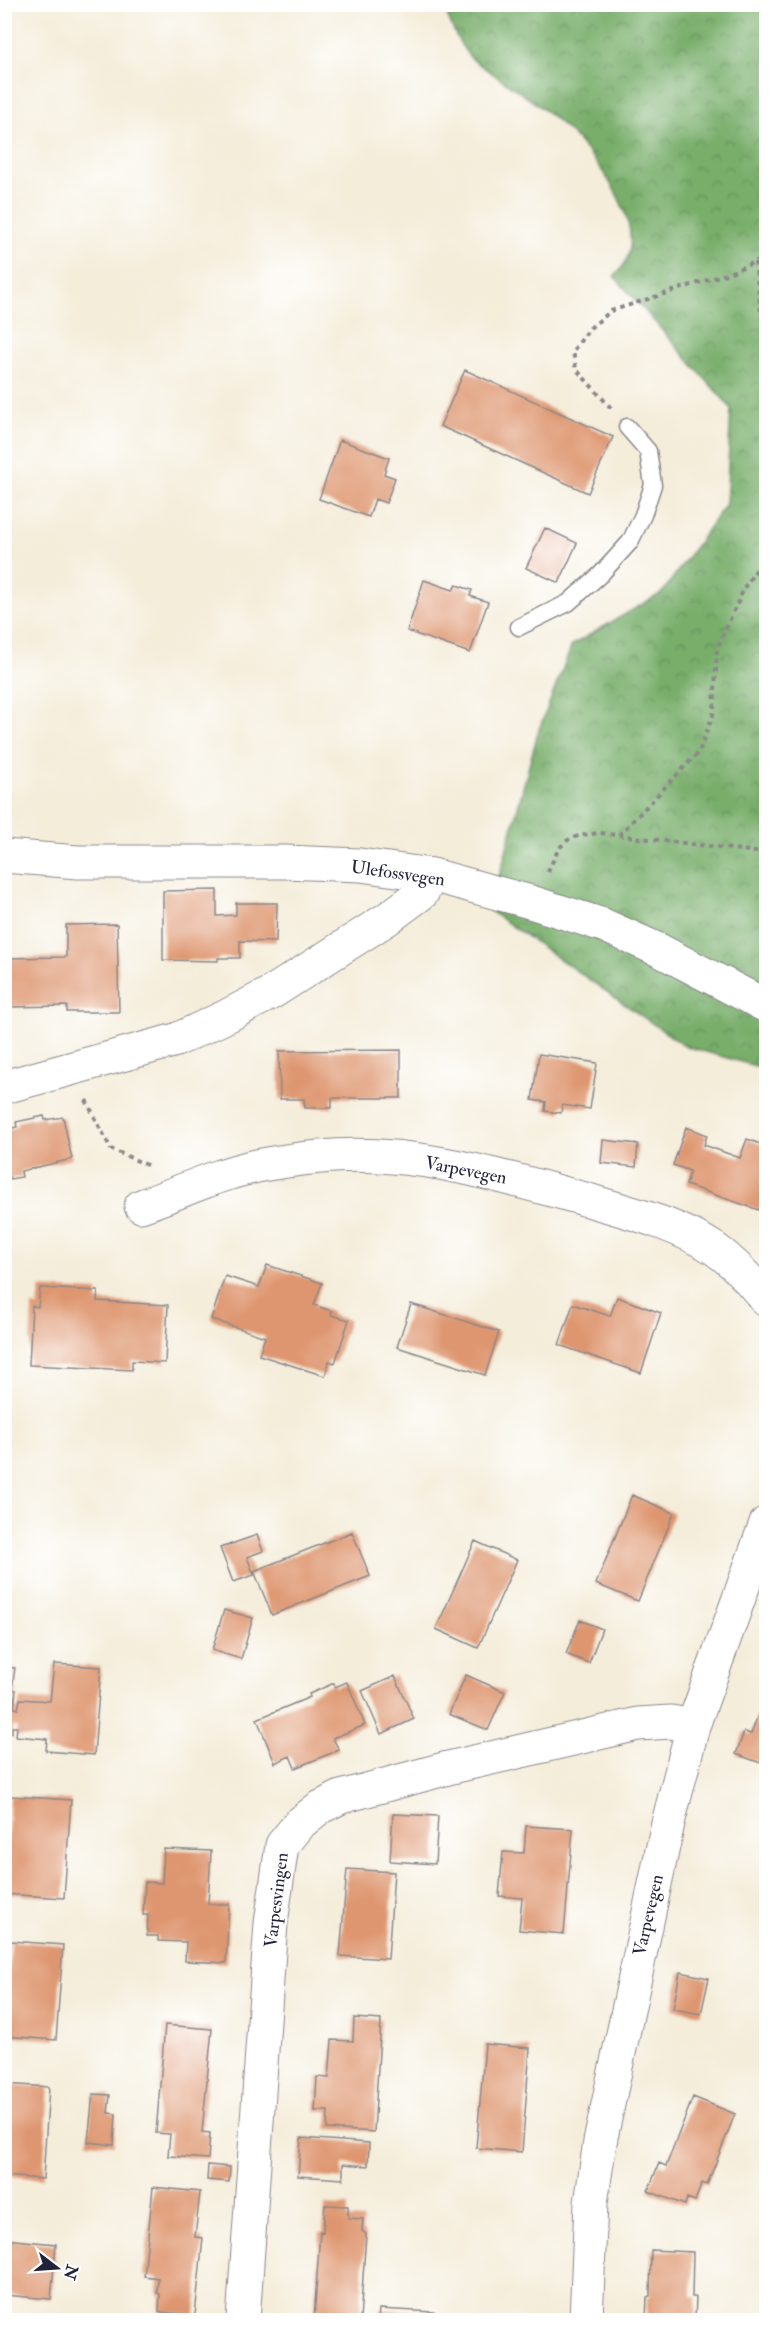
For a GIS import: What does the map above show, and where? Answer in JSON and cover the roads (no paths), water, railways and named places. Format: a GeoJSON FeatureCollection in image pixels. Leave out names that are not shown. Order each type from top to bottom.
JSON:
{"type":"FeatureCollection","features":[{"type":"Feature","properties":{"kind":"street","name":"Ulefossvegen"},"geometry":{"type":"LineString","coordinates":[[4,856],[78,862],[285,862],[360,866],[432,875],[534,903],[622,934],[659,950],[766,1005]]}},
{"type":"Feature","properties":{"kind":"street"},"geometry":{"type":"LineString","coordinates":[[4,1087],[176,1040],[271,993],[408,904],[422,893],[432,875]]}},
{"type":"Feature","properties":{"kind":"street","name":"Varpevegen"},"geometry":{"type":"LineString","coordinates":[[141,1206],[256,1166],[345,1155],[399,1157],[518,1180],[649,1218],[688,1234],[715,1249],[748,1277],[766,1300]]}},
{"type":"Feature","properties":{"kind":"street","name":"Varpevegen"},"geometry":{"type":"LineString","coordinates":[[586,2320],[591,2203],[600,2142],[668,1823],[693,1726],[766,1522]]}},
{"type":"Feature","properties":{"kind":"street","name":"Varpesvingen"},"geometry":{"type":"LineString","coordinates":[[243,2320],[271,1923],[282,1845],[299,1824],[319,1808],[341,1797],[448,1768],[638,1724],[671,1722],[693,1726]]}},
{"type":"Feature","properties":{"kind":"lane"},"geometry":{"type":"LineString","coordinates":[[519,627],[568,603],[601,574],[630,542],[643,514],[652,485],[648,452],[627,427]]}}]}
